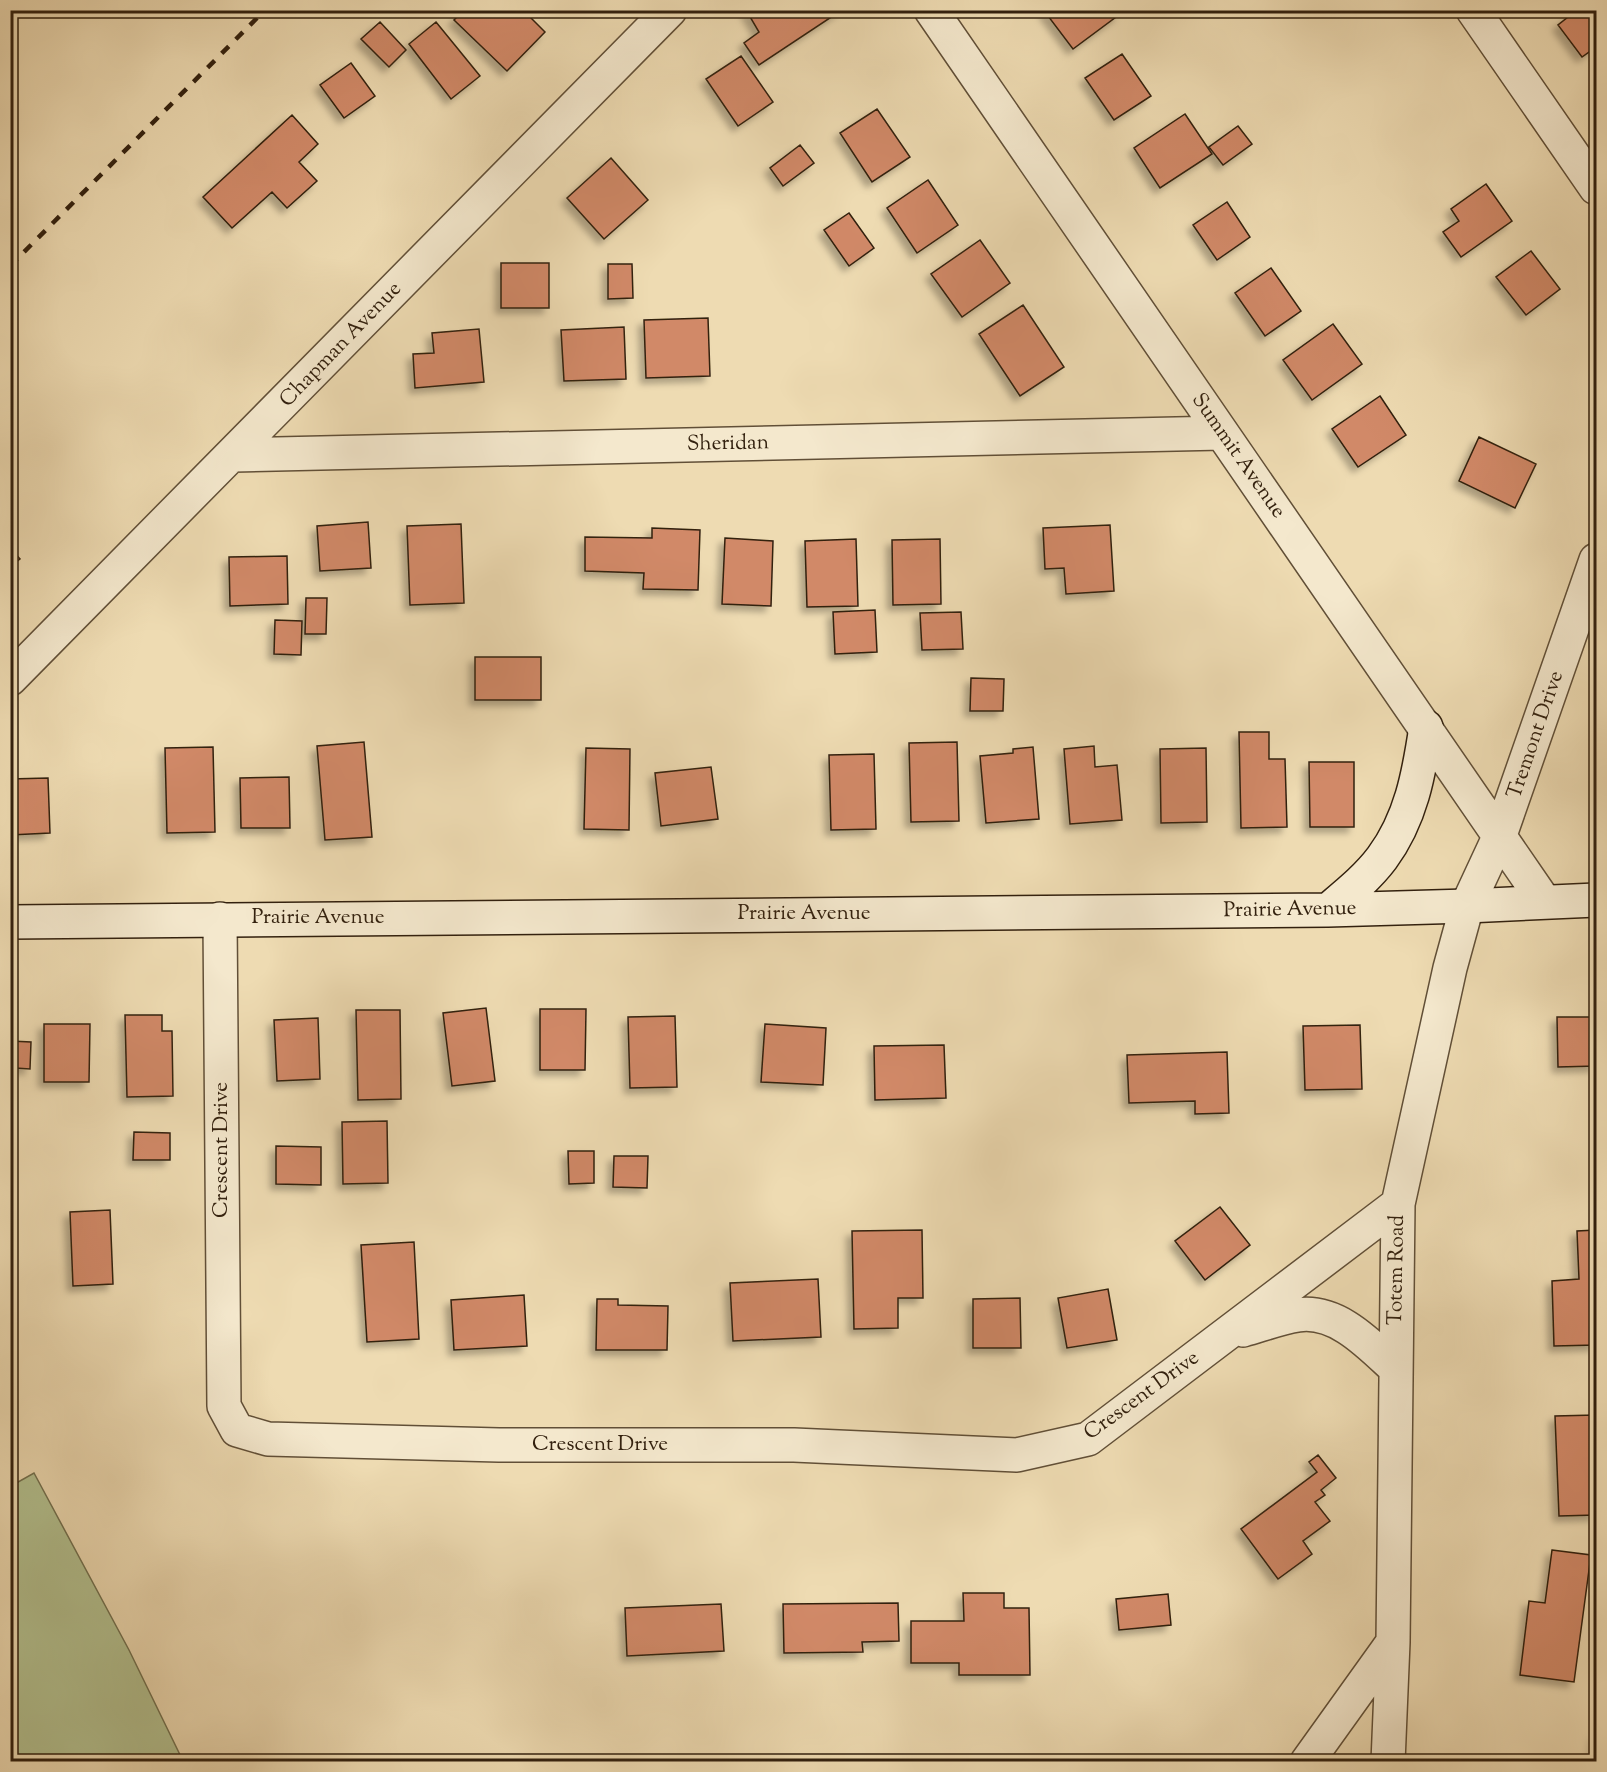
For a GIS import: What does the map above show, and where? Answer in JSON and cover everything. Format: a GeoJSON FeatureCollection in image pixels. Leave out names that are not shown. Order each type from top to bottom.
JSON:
{"type":"FeatureCollection","features":[{"type":"Feature","properties":{"kind":"street","name":"Chapman Avenue"},"geometry":{"type":"LineString","coordinates":[[10,679],[234,455],[670,10]]}},
{"type":"Feature","properties":{"kind":"street","name":"Summit Avenue"},"geometry":{"type":"LineString","coordinates":[[931,10],[1544,901]]}},
{"type":"Feature","properties":{"kind":"street"},"geometry":{"type":"LineString","coordinates":[[1473,10],[1596,188]]}},
{"type":"Feature","properties":{"kind":"street","name":"Sheridan"},"geometry":{"type":"LineString","coordinates":[[234,455],[1222,433]]}},
{"type":"Feature","properties":{"kind":"street","name":"Tremont Drive"},"geometry":{"type":"LineString","coordinates":[[1467,906],[1500,835],[1596,560]]}},
{"type":"Feature","properties":{"kind":"street"},"geometry":{"type":"LineString","coordinates":[[1328,910],[1358,885],[1382,858],[1407,815],[1420,772],[1426,727]]}},
{"type":"Feature","properties":{"kind":"street","name":"Prairie Avenue"},"geometry":{"type":"LineString","coordinates":[[10,922],[1328,910],[1596,900]]}},
{"type":"Feature","properties":{"kind":"street","name":"Totem Road"},"geometry":{"type":"LineString","coordinates":[[1388,1761],[1393,1642],[1398,1204],[1450,968],[1467,906]]}},
{"type":"Feature","properties":{"kind":"street","name":"Crescent Drive"},"geometry":{"type":"LineString","coordinates":[[220,919],[224,1406],[237,1430],[268,1439],[499,1445],[794,1445],[1017,1455],[1088,1439],[1398,1204]]}},
{"type":"Feature","properties":{"kind":"street"},"geometry":{"type":"LineString","coordinates":[[1227,1334],[1300,1315],[1332,1318],[1361,1337],[1396,1369]]}},
{"type":"Feature","properties":{"kind":"street"},"geometry":{"type":"LineString","coordinates":[[1307,1761],[1393,1642]]}},
{"type":"Feature","properties":{"kind":"green space"},"geometry":{"type":"Polygon","coordinates":[[[34,1473],[129,1650],[183,1761],[11,1761],[11,1486],[34,1473]]]}},
{"type":"Feature","properties":{"kind":"building"},"geometry":{"type":"Polygon","coordinates":[[[464,10],[523,10],[545,32],[507,71],[454,20],[464,10]]]}},
{"type":"Feature","properties":{"kind":"building"},"geometry":{"type":"Polygon","coordinates":[[[746,10],[842,10],[759,65],[744,43],[759,32],[746,10]]]}},
{"type":"Feature","properties":{"kind":"building"},"geometry":{"type":"Polygon","coordinates":[[[1046,10],[1117,10],[1120,14],[1073,49],[1045,12],[1046,10]]]}},
{"type":"Feature","properties":{"kind":"building"},"geometry":{"type":"Polygon","coordinates":[[[1577,10],[1592,10],[1596,16],[1596,47],[1582,57],[1558,25],[1577,10]]]}},
{"type":"Feature","properties":{"kind":"building"},"geometry":{"type":"Polygon","coordinates":[[[380,22],[406,50],[389,67],[361,39],[380,22]]]}},
{"type":"Feature","properties":{"kind":"building"},"geometry":{"type":"Polygon","coordinates":[[[436,22],[480,76],[451,99],[409,44],[436,22]]]}},
{"type":"Feature","properties":{"kind":"building"},"geometry":{"type":"Polygon","coordinates":[[[1122,54],[1151,96],[1114,120],[1085,78],[1122,54]]]}},
{"type":"Feature","properties":{"kind":"building"},"geometry":{"type":"Polygon","coordinates":[[[741,56],[773,102],[738,126],[706,79],[741,56]]]}},
{"type":"Feature","properties":{"kind":"building"},"geometry":{"type":"Polygon","coordinates":[[[351,63],[375,96],[344,118],[320,85],[351,63]]]}},
{"type":"Feature","properties":{"kind":"building"},"geometry":{"type":"Polygon","coordinates":[[[877,109],[910,157],[872,182],[840,133],[877,109]]]}},
{"type":"Feature","properties":{"kind":"building"},"geometry":{"type":"Polygon","coordinates":[[[1185,114],[1212,154],[1160,188],[1134,148],[1185,114]]]}},
{"type":"Feature","properties":{"kind":"building"},"geometry":{"type":"Polygon","coordinates":[[[292,115],[318,144],[299,162],[317,181],[287,208],[272,192],[232,228],[203,197],[292,115]]]}},
{"type":"Feature","properties":{"kind":"building"},"geometry":{"type":"Polygon","coordinates":[[[1238,126],[1252,144],[1223,165],[1209,147],[1238,126]]]}},
{"type":"Feature","properties":{"kind":"building"},"geometry":{"type":"Polygon","coordinates":[[[800,145],[814,163],[783,186],[770,168],[800,145]]]}},
{"type":"Feature","properties":{"kind":"building"},"geometry":{"type":"Polygon","coordinates":[[[611,158],[648,200],[604,239],[567,198],[611,158]]]}},
{"type":"Feature","properties":{"kind":"building"},"geometry":{"type":"Polygon","coordinates":[[[928,180],[958,225],[917,253],[887,208],[928,180]]]}},
{"type":"Feature","properties":{"kind":"building"},"geometry":{"type":"Polygon","coordinates":[[[1486,184],[1512,221],[1461,257],[1443,232],[1459,221],[1451,209],[1486,184]]]}},
{"type":"Feature","properties":{"kind":"building"},"geometry":{"type":"Polygon","coordinates":[[[1227,202],[1250,237],[1217,260],[1193,225],[1227,202]]]}},
{"type":"Feature","properties":{"kind":"building"},"geometry":{"type":"Polygon","coordinates":[[[849,213],[874,248],[849,266],[824,230],[849,213]]]}},
{"type":"Feature","properties":{"kind":"building"},"geometry":{"type":"Polygon","coordinates":[[[980,240],[1010,283],[962,317],[931,274],[980,240]]]}},
{"type":"Feature","properties":{"kind":"building"},"geometry":{"type":"Polygon","coordinates":[[[1531,251],[1560,289],[1526,315],[1496,277],[1531,251]]]}},
{"type":"Feature","properties":{"kind":"building"},"geometry":{"type":"Polygon","coordinates":[[[501,263],[549,263],[549,308],[501,308],[501,263]]]}},
{"type":"Feature","properties":{"kind":"building"},"geometry":{"type":"Polygon","coordinates":[[[608,264],[632,264],[633,298],[608,299],[608,264]]]}},
{"type":"Feature","properties":{"kind":"building"},"geometry":{"type":"Polygon","coordinates":[[[1271,268],[1301,311],[1265,336],[1235,293],[1271,268]]]}},
{"type":"Feature","properties":{"kind":"building"},"geometry":{"type":"Polygon","coordinates":[[[1023,305],[1064,367],[1020,396],[979,334],[1023,305]]]}},
{"type":"Feature","properties":{"kind":"building"},"geometry":{"type":"Polygon","coordinates":[[[708,318],[710,376],[646,378],[644,320],[708,318]]]}},
{"type":"Feature","properties":{"kind":"building"},"geometry":{"type":"Polygon","coordinates":[[[1333,324],[1362,364],[1312,400],[1283,360],[1333,324]]]}},
{"type":"Feature","properties":{"kind":"building"},"geometry":{"type":"Polygon","coordinates":[[[624,327],[626,379],[564,381],[561,330],[624,327]]]}},
{"type":"Feature","properties":{"kind":"building"},"geometry":{"type":"Polygon","coordinates":[[[479,329],[484,382],[415,388],[413,354],[434,353],[432,333],[479,329]]]}},
{"type":"Feature","properties":{"kind":"building"},"geometry":{"type":"Polygon","coordinates":[[[1380,396],[1406,435],[1358,467],[1332,429],[1380,396]]]}},
{"type":"Feature","properties":{"kind":"building"},"geometry":{"type":"Polygon","coordinates":[[[1479,437],[1536,464],[1515,508],[1459,481],[1479,437]]]}},
{"type":"Feature","properties":{"kind":"building"},"geometry":{"type":"Polygon","coordinates":[[[368,522],[371,568],[320,571],[317,526],[368,522]]]}},
{"type":"Feature","properties":{"kind":"building"},"geometry":{"type":"Polygon","coordinates":[[[461,524],[464,603],[410,605],[407,526],[461,524]]]}},
{"type":"Feature","properties":{"kind":"building"},"geometry":{"type":"Polygon","coordinates":[[[1110,525],[1114,591],[1066,594],[1064,568],[1045,569],[1043,528],[1110,525]]]}},
{"type":"Feature","properties":{"kind":"building"},"geometry":{"type":"Polygon","coordinates":[[[652,528],[700,530],[698,590],[643,589],[644,573],[585,571],[585,537],[652,538],[652,528]]]}},
{"type":"Feature","properties":{"kind":"building"},"geometry":{"type":"Polygon","coordinates":[[[725,538],[773,541],[771,606],[722,604],[725,538]]]}},
{"type":"Feature","properties":{"kind":"building"},"geometry":{"type":"Polygon","coordinates":[[[856,539],[858,606],[807,607],[805,541],[856,539]]]}},
{"type":"Feature","properties":{"kind":"building"},"geometry":{"type":"Polygon","coordinates":[[[940,539],[941,604],[893,605],[892,540],[940,539]]]}},
{"type":"Feature","properties":{"kind":"building"},"geometry":{"type":"Polygon","coordinates":[[[10,548],[20,559],[10,567],[10,548]]]}},
{"type":"Feature","properties":{"kind":"building"},"geometry":{"type":"Polygon","coordinates":[[[287,556],[288,604],[230,606],[229,557],[287,556]]]}},
{"type":"Feature","properties":{"kind":"building"},"geometry":{"type":"Polygon","coordinates":[[[306,598],[327,598],[326,634],[305,634],[306,598]]]}},
{"type":"Feature","properties":{"kind":"building"},"geometry":{"type":"Polygon","coordinates":[[[875,610],[877,652],[835,654],[833,612],[875,610]]]}},
{"type":"Feature","properties":{"kind":"building"},"geometry":{"type":"Polygon","coordinates":[[[961,612],[963,649],[922,650],[920,613],[961,612]]]}},
{"type":"Feature","properties":{"kind":"building"},"geometry":{"type":"Polygon","coordinates":[[[275,620],[302,621],[301,655],[274,654],[275,620]]]}},
{"type":"Feature","properties":{"kind":"building"},"geometry":{"type":"Polygon","coordinates":[[[475,657],[541,657],[541,700],[475,700],[475,657]]]}},
{"type":"Feature","properties":{"kind":"building"},"geometry":{"type":"Polygon","coordinates":[[[971,678],[1004,679],[1003,711],[970,711],[971,678]]]}},
{"type":"Feature","properties":{"kind":"building"},"geometry":{"type":"Polygon","coordinates":[[[1239,732],[1269,732],[1269,759],[1285,759],[1287,827],[1241,828],[1239,732]]]}},
{"type":"Feature","properties":{"kind":"building"},"geometry":{"type":"Polygon","coordinates":[[[364,742],[372,837],[325,840],[317,746],[364,742]]]}},
{"type":"Feature","properties":{"kind":"building"},"geometry":{"type":"Polygon","coordinates":[[[957,742],[959,821],[911,822],[909,743],[957,742]]]}},
{"type":"Feature","properties":{"kind":"building"},"geometry":{"type":"Polygon","coordinates":[[[1094,746],[1095,767],[1117,765],[1122,820],[1070,824],[1064,749],[1094,746]]]}},
{"type":"Feature","properties":{"kind":"building"},"geometry":{"type":"Polygon","coordinates":[[[213,747],[215,832],[167,833],[165,748],[213,747]]]}},
{"type":"Feature","properties":{"kind":"building"},"geometry":{"type":"Polygon","coordinates":[[[1033,747],[1039,819],[986,823],[980,756],[1013,753],[1013,749],[1033,747]]]}},
{"type":"Feature","properties":{"kind":"building"},"geometry":{"type":"Polygon","coordinates":[[[586,748],[630,749],[629,830],[584,829],[586,748]]]}},
{"type":"Feature","properties":{"kind":"building"},"geometry":{"type":"Polygon","coordinates":[[[1206,748],[1207,822],[1161,823],[1160,749],[1206,748]]]}},
{"type":"Feature","properties":{"kind":"building"},"geometry":{"type":"Polygon","coordinates":[[[874,754],[876,829],[831,830],[829,755],[874,754]]]}},
{"type":"Feature","properties":{"kind":"building"},"geometry":{"type":"Polygon","coordinates":[[[1309,762],[1354,762],[1354,827],[1310,827],[1309,762]]]}},
{"type":"Feature","properties":{"kind":"building"},"geometry":{"type":"Polygon","coordinates":[[[711,767],[718,819],[661,826],[655,773],[711,767]]]}},
{"type":"Feature","properties":{"kind":"building"},"geometry":{"type":"Polygon","coordinates":[[[289,777],[290,828],[241,828],[240,778],[289,777]]]}},
{"type":"Feature","properties":{"kind":"building"},"geometry":{"type":"Polygon","coordinates":[[[48,778],[50,833],[10,835],[10,779],[48,778]]]}},
{"type":"Feature","properties":{"kind":"building"},"geometry":{"type":"Polygon","coordinates":[[[486,1008],[495,1081],[452,1086],[443,1013],[486,1008]]]}},
{"type":"Feature","properties":{"kind":"building"},"geometry":{"type":"Polygon","coordinates":[[[540,1009],[586,1009],[585,1070],[540,1070],[540,1009]]]}},
{"type":"Feature","properties":{"kind":"building"},"geometry":{"type":"Polygon","coordinates":[[[356,1010],[400,1010],[401,1099],[358,1100],[356,1010]]]}},
{"type":"Feature","properties":{"kind":"building"},"geometry":{"type":"Polygon","coordinates":[[[125,1015],[162,1015],[162,1031],[172,1031],[173,1096],[127,1097],[125,1015]]]}},
{"type":"Feature","properties":{"kind":"building"},"geometry":{"type":"Polygon","coordinates":[[[675,1016],[677,1087],[630,1088],[628,1017],[675,1016]]]}},
{"type":"Feature","properties":{"kind":"building"},"geometry":{"type":"Polygon","coordinates":[[[1557,1017],[1596,1017],[1596,1066],[1558,1067],[1557,1017]]]}},
{"type":"Feature","properties":{"kind":"building"},"geometry":{"type":"Polygon","coordinates":[[[318,1018],[320,1079],[277,1081],[274,1020],[318,1018]]]}},
{"type":"Feature","properties":{"kind":"building"},"geometry":{"type":"Polygon","coordinates":[[[44,1024],[90,1024],[89,1082],[44,1082],[44,1024]]]}},
{"type":"Feature","properties":{"kind":"building"},"geometry":{"type":"Polygon","coordinates":[[[765,1024],[826,1028],[823,1085],[761,1082],[765,1024]]]}},
{"type":"Feature","properties":{"kind":"building"},"geometry":{"type":"Polygon","coordinates":[[[1360,1025],[1362,1089],[1305,1090],[1303,1026],[1360,1025]]]}},
{"type":"Feature","properties":{"kind":"building"},"geometry":{"type":"Polygon","coordinates":[[[10,1041],[31,1042],[30,1069],[16,1068],[15,1087],[10,1087],[10,1041]]]}},
{"type":"Feature","properties":{"kind":"building"},"geometry":{"type":"Polygon","coordinates":[[[944,1045],[946,1098],[875,1100],[874,1046],[944,1045]]]}},
{"type":"Feature","properties":{"kind":"building"},"geometry":{"type":"Polygon","coordinates":[[[1227,1052],[1229,1113],[1195,1114],[1195,1101],[1129,1103],[1127,1055],[1227,1052]]]}},
{"type":"Feature","properties":{"kind":"building"},"geometry":{"type":"Polygon","coordinates":[[[387,1121],[388,1183],[343,1184],[342,1122],[387,1121]]]}},
{"type":"Feature","properties":{"kind":"building"},"geometry":{"type":"Polygon","coordinates":[[[134,1132],[170,1133],[170,1160],[133,1160],[134,1132]]]}},
{"type":"Feature","properties":{"kind":"building"},"geometry":{"type":"Polygon","coordinates":[[[276,1146],[321,1147],[321,1185],[276,1184],[276,1146]]]}},
{"type":"Feature","properties":{"kind":"building"},"geometry":{"type":"Polygon","coordinates":[[[568,1151],[594,1151],[594,1183],[569,1184],[568,1151]]]}},
{"type":"Feature","properties":{"kind":"building"},"geometry":{"type":"Polygon","coordinates":[[[614,1156],[648,1156],[647,1188],[613,1187],[614,1156]]]}},
{"type":"Feature","properties":{"kind":"building"},"geometry":{"type":"Polygon","coordinates":[[[1220,1207],[1250,1245],[1205,1280],[1175,1241],[1220,1207]]]}},
{"type":"Feature","properties":{"kind":"building"},"geometry":{"type":"Polygon","coordinates":[[[110,1210],[113,1284],[73,1286],[70,1212],[110,1210]]]}},
{"type":"Feature","properties":{"kind":"building"},"geometry":{"type":"Polygon","coordinates":[[[922,1230],[923,1298],[898,1298],[898,1328],[854,1329],[852,1231],[922,1230]]]}},
{"type":"Feature","properties":{"kind":"building"},"geometry":{"type":"Polygon","coordinates":[[[1596,1230],[1596,1345],[1554,1346],[1552,1281],[1579,1279],[1577,1231],[1596,1230]]]}},
{"type":"Feature","properties":{"kind":"building"},"geometry":{"type":"Polygon","coordinates":[[[414,1242],[419,1339],[367,1342],[361,1245],[414,1242]]]}},
{"type":"Feature","properties":{"kind":"building"},"geometry":{"type":"Polygon","coordinates":[[[818,1279],[821,1337],[733,1341],[730,1283],[818,1279]]]}},
{"type":"Feature","properties":{"kind":"building"},"geometry":{"type":"Polygon","coordinates":[[[1108,1289],[1117,1340],[1067,1348],[1058,1298],[1108,1289]]]}},
{"type":"Feature","properties":{"kind":"building"},"geometry":{"type":"Polygon","coordinates":[[[524,1295],[527,1346],[454,1350],[451,1300],[524,1295]]]}},
{"type":"Feature","properties":{"kind":"building"},"geometry":{"type":"Polygon","coordinates":[[[1020,1298],[1021,1348],[973,1348],[973,1299],[1020,1298]]]}},
{"type":"Feature","properties":{"kind":"building"},"geometry":{"type":"Polygon","coordinates":[[[597,1299],[618,1299],[618,1305],[668,1306],[667,1350],[596,1350],[597,1299]]]}},
{"type":"Feature","properties":{"kind":"building"},"geometry":{"type":"Polygon","coordinates":[[[1596,1415],[1596,1515],[1559,1516],[1555,1416],[1596,1415]]]}},
{"type":"Feature","properties":{"kind":"building"},"geometry":{"type":"Polygon","coordinates":[[[1318,1455],[1336,1478],[1321,1490],[1325,1495],[1315,1502],[1330,1521],[1303,1541],[1312,1554],[1278,1579],[1241,1529],[1317,1472],[1309,1462],[1318,1455]]]}},
{"type":"Feature","properties":{"kind":"building"},"geometry":{"type":"Polygon","coordinates":[[[1552,1550],[1591,1555],[1574,1682],[1520,1675],[1529,1601],[1545,1603],[1552,1550]]]}},
{"type":"Feature","properties":{"kind":"building"},"geometry":{"type":"Polygon","coordinates":[[[963,1593],[1004,1593],[1004,1608],[1029,1608],[1030,1675],[959,1675],[959,1663],[911,1663],[911,1621],[964,1621],[963,1593]]]}},
{"type":"Feature","properties":{"kind":"building"},"geometry":{"type":"Polygon","coordinates":[[[1168,1594],[1171,1625],[1119,1630],[1116,1599],[1168,1594]]]}},
{"type":"Feature","properties":{"kind":"building"},"geometry":{"type":"Polygon","coordinates":[[[898,1603],[899,1641],[862,1642],[863,1652],[784,1653],[783,1604],[898,1603]]]}},
{"type":"Feature","properties":{"kind":"building"},"geometry":{"type":"Polygon","coordinates":[[[721,1604],[724,1651],[627,1656],[625,1608],[721,1604]]]}},
{"type":"Feature","properties":{"kind":"building"},"geometry":{"type":"Polygon","coordinates":[[[1595,1733],[1596,1762],[1593,1762],[1595,1733]]]}},
{"type":"Feature","properties":{"kind":"railway"},"geometry":{"type":"LineString","coordinates":[[10,266],[265,10]]}}]}
